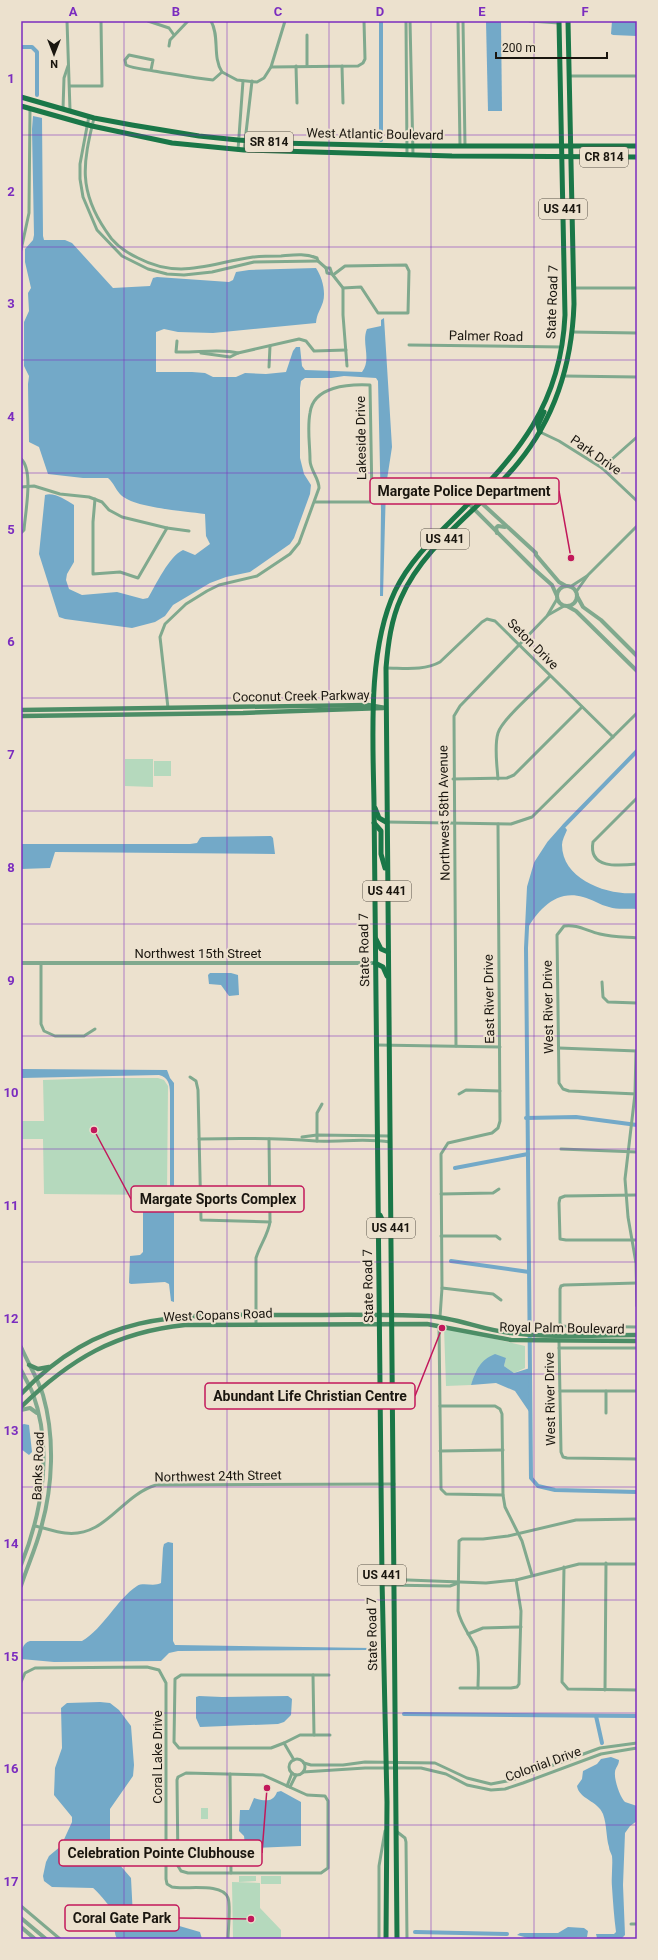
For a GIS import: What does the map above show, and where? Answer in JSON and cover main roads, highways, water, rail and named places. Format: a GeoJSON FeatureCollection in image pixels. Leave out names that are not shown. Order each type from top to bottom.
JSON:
{"type":"FeatureCollection","features":[{"type":"Feature","properties":{"kind":"main road","name":"State Road 7"},"geometry":{"type":"LineString","coordinates":[[397,1939],[395,1582],[385,708],[386,668],[393,620],[401,597],[413,576],[430,553],[518,463],[540,432],[554,404],[564,376],[572,332],[574,304],[568,21]]}},
{"type":"Feature","properties":{"kind":"main road","name":"State Road 7"},"geometry":{"type":"LineString","coordinates":[[386,1939],[386,1765],[382,1582],[374,823],[374,708],[379,651],[387,612],[399,583],[415,559],[475,497],[514,454],[528,436],[553,383],[562,346],[565,319],[559,22]]}},
{"type":"Feature","properties":{"kind":"main road"},"geometry":{"type":"LineString","coordinates":[[559,22],[564,28],[568,41]]}},
{"type":"Feature","properties":{"kind":"main road","name":"West Atlantic Boulevard"},"geometry":{"type":"LineString","coordinates":[[21,97],[92,117],[199,136],[247,141],[410,146],[637,146]]}},
{"type":"Feature","properties":{"kind":"main road","name":"West Atlantic Boulevard"},"geometry":{"type":"LineString","coordinates":[[21,106],[90,125],[172,142],[238,150],[325,154],[637,157]]}},
{"type":"Feature","properties":{"kind":"main road"},"geometry":{"type":"LineString","coordinates":[[325,154],[335,149],[339,144]]}},
{"type":"Feature","properties":{"kind":"main road"},"geometry":{"type":"LineString","coordinates":[[565,272],[574,288]]}},
{"type":"Feature","properties":{"kind":"main road"},"geometry":{"type":"LineString","coordinates":[[565,286],[574,304]]}},
{"type":"Feature","properties":{"kind":"main road"},"geometry":{"type":"LineString","coordinates":[[562,346],[566,352],[567,363]]}},
{"type":"Feature","properties":{"kind":"main road"},"geometry":{"type":"LineString","coordinates":[[540,432],[538,425],[544,414],[542,409]]}},
{"type":"Feature","properties":{"kind":"main road"},"geometry":{"type":"LineString","coordinates":[[413,576],[412,568],[415,559]]}},
{"type":"Feature","properties":{"kind":"main road"},"geometry":{"type":"LineString","coordinates":[[254,712],[258,711],[260,707]]}},
{"type":"Feature","properties":{"kind":"main road","name":"Coconut Creek Parkway"},"geometry":{"type":"LineString","coordinates":[[21,710],[260,707],[385,708]]}},
{"type":"Feature","properties":{"kind":"main road","name":"Coconut Creek Parkway"},"geometry":{"type":"LineString","coordinates":[[21,716],[168,714],[374,708]]}},
{"type":"Feature","properties":{"kind":"main road"},"geometry":{"type":"LineString","coordinates":[[374,804],[379,818],[386,822]]}},
{"type":"Feature","properties":{"kind":"main road"},"geometry":{"type":"LineString","coordinates":[[374,823],[381,831],[381,854],[387,875]]}},
{"type":"Feature","properties":{"kind":"main road"},"geometry":{"type":"LineString","coordinates":[[375,938],[381,949],[388,952]]}},
{"type":"Feature","properties":{"kind":"main road"},"geometry":{"type":"LineString","coordinates":[[376,963],[384,967],[388,979]]}},
{"type":"Feature","properties":{"kind":"main road"},"geometry":{"type":"LineString","coordinates":[[378,1212],[387,1230],[391,1232]]}},
{"type":"Feature","properties":{"kind":"main road","name":"West Copans Road"},"geometry":{"type":"LineString","coordinates":[[21,1394],[51,1367],[76,1349],[130,1325],[167,1317],[256,1314],[392,1315]]}},
{"type":"Feature","properties":{"kind":"main road","name":"Royal Palm Boulevard"},"geometry":{"type":"LineString","coordinates":[[392,1315],[440,1317],[496,1331],[524,1334],[637,1335]]}},
{"type":"Feature","properties":{"kind":"main road","name":"West Copans Road"},"geometry":{"type":"LineString","coordinates":[[21,1407],[40,1388],[81,1357],[117,1339],[156,1328],[185,1325],[392,1323]]}},
{"type":"Feature","properties":{"kind":"main road","name":"Royal Palm Boulevard"},"geometry":{"type":"LineString","coordinates":[[392,1323],[439,1326],[484,1336],[524,1341],[637,1341]]}},
{"type":"Feature","properties":{"kind":"main road"},"geometry":{"type":"LineString","coordinates":[[29,1366],[38,1369],[51,1367]]}},
{"type":"Feature","properties":{"kind":"water"},"geometry":{"type":"Polygon","coordinates":[[[486,21],[501,21],[502,111],[488,111],[486,21]]]}},
{"type":"Feature","properties":{"kind":"water"},"geometry":{"type":"Polygon","coordinates":[[[612,21],[637,22],[637,36],[611,34],[612,21]]]}},
{"type":"Feature","properties":{"kind":"water"},"geometry":{"type":"Polygon","coordinates":[[[33,116],[42,118],[44,240],[65,240],[72,243],[113,288],[150,286],[153,278],[157,277],[229,282],[233,280],[236,272],[249,270],[316,268],[322,280],[324,298],[316,323],[213,333],[178,332],[164,329],[156,332],[156,372],[192,372],[205,373],[213,377],[236,377],[245,373],[266,374],[286,372],[293,351],[296,347],[300,347],[302,366],[305,370],[362,372],[366,362],[365,334],[367,329],[381,326],[381,320],[384,318],[392,447],[386,486],[383,596],[380,596],[381,511],[378,381],[376,378],[344,376],[331,378],[305,378],[301,381],[300,388],[300,458],[304,474],[311,485],[310,494],[294,538],[290,544],[250,572],[226,577],[210,583],[173,605],[165,616],[155,622],[132,628],[59,617],[39,554],[45,495],[49,494],[56,496],[74,505],[74,562],[67,574],[66,580],[69,589],[82,595],[117,592],[143,599],[148,598],[168,564],[178,553],[183,550],[195,555],[210,544],[206,536],[205,514],[149,506],[129,500],[120,494],[108,478],[83,478],[48,474],[39,447],[29,442],[29,376],[24,366],[24,322],[29,311],[28,293],[31,288],[25,262],[25,249],[33,240],[34,235],[33,116]]]}},
{"type":"Feature","properties":{"kind":"water"},"geometry":{"type":"Polygon","coordinates":[[[564,826],[567,830],[562,845],[564,857],[570,868],[578,876],[601,888],[613,892],[637,893],[637,909],[612,908],[583,897],[573,895],[564,896],[549,903],[542,909],[526,931],[528,899],[533,874],[544,851],[564,826]]]}},
{"type":"Feature","properties":{"kind":"water"},"geometry":{"type":"Polygon","coordinates":[[[271,836],[273,838],[275,854],[55,852],[50,868],[21,869],[21,844],[190,844],[197,843],[202,837],[271,836]]]}},
{"type":"Feature","properties":{"kind":"water"},"geometry":{"type":"Polygon","coordinates":[[[210,973],[231,973],[238,975],[239,995],[229,996],[221,985],[209,984],[208,975],[210,973]]]}},
{"type":"Feature","properties":{"kind":"water"},"geometry":{"type":"Polygon","coordinates":[[[21,1069],[167,1070],[174,1083],[174,1302],[171,1301],[169,1284],[165,1282],[129,1283],[130,1256],[140,1255],[143,1252],[143,1201],[148,1198],[167,1197],[170,1195],[170,1087],[168,1081],[165,1077],[159,1075],[21,1078],[21,1069]]]}},
{"type":"Feature","properties":{"kind":"water"},"geometry":{"type":"Polygon","coordinates":[[[495,1354],[506,1358],[504,1366],[514,1373],[530,1368],[530,1413],[515,1391],[496,1383],[471,1385],[482,1362],[495,1354]]]}},
{"type":"Feature","properties":{"kind":"water"},"geometry":{"type":"Polygon","coordinates":[[[21,1425],[29,1425],[32,1452],[29,1455],[21,1449],[21,1425]]]}},
{"type":"Feature","properties":{"kind":"water"},"geometry":{"type":"Polygon","coordinates":[[[168,1542],[173,1543],[173,1641],[175,1645],[371,1648],[371,1650],[178,1651],[169,1653],[161,1661],[54,1662],[21,1659],[25,1644],[30,1641],[82,1641],[97,1629],[123,1599],[137,1586],[142,1584],[155,1585],[161,1583],[163,1548],[164,1544],[168,1542]]]}},
{"type":"Feature","properties":{"kind":"water"},"geometry":{"type":"Polygon","coordinates":[[[288,1696],[292,1699],[291,1715],[284,1722],[278,1724],[200,1727],[196,1718],[196,1697],[288,1696]]]}},
{"type":"Feature","properties":{"kind":"water"},"geometry":{"type":"Polygon","coordinates":[[[67,1703],[110,1703],[119,1710],[131,1726],[134,1765],[133,1776],[110,1809],[110,1849],[113,1857],[131,1878],[133,1917],[140,1923],[169,1923],[200,1932],[202,1939],[117,1939],[115,1933],[114,1914],[105,1900],[93,1888],[52,1887],[44,1881],[43,1876],[46,1862],[49,1856],[61,1846],[72,1822],[72,1817],[54,1795],[55,1768],[62,1748],[61,1708],[67,1703]]]}},
{"type":"Feature","properties":{"kind":"water"},"geometry":{"type":"Polygon","coordinates":[[[611,1757],[619,1760],[615,1772],[616,1784],[625,1802],[637,1806],[637,1821],[630,1826],[625,1833],[623,1885],[625,1935],[622,1938],[597,1938],[596,1934],[614,1934],[616,1932],[612,1883],[612,1856],[609,1849],[605,1822],[601,1810],[581,1794],[577,1786],[582,1779],[583,1771],[597,1764],[601,1759],[611,1757]]]}},
{"type":"Feature","properties":{"kind":"water"},"geometry":{"type":"Polygon","coordinates":[[[281,1791],[301,1802],[301,1846],[254,1848],[245,1845],[244,1836],[239,1831],[240,1810],[249,1810],[254,1798],[271,1800],[277,1792],[281,1791]]]}},
{"type":"Feature","properties":{"kind":"water"},"geometry":{"type":"Polygon","coordinates":[[[568,1927],[584,1928],[588,1931],[587,1937],[528,1938],[517,1935],[520,1933],[558,1933],[568,1927]]]}},
{"type":"Feature","properties":{"kind":"waterway"},"geometry":{"type":"LineString","coordinates":[[381,21],[381,140]]}},
{"type":"Feature","properties":{"kind":"waterway"},"geometry":{"type":"LineString","coordinates":[[21,47],[32,47],[37,52],[37,95]]}},
{"type":"Feature","properties":{"kind":"waterway"},"geometry":{"type":"LineString","coordinates":[[637,751],[564,826],[549,843],[536,863],[529,887],[526,948],[531,1478],[538,1486],[555,1490],[637,1492]]}},
{"type":"Feature","properties":{"kind":"waterway"},"geometry":{"type":"LineString","coordinates":[[526,1118],[576,1117],[637,1125]]}},
{"type":"Feature","properties":{"kind":"waterway"},"geometry":{"type":"LineString","coordinates":[[455,1168],[528,1154]]}},
{"type":"Feature","properties":{"kind":"waterway"},"geometry":{"type":"LineString","coordinates":[[451,1261],[529,1272]]}},
{"type":"Feature","properties":{"kind":"waterway"},"geometry":{"type":"LineString","coordinates":[[404,1714],[637,1716]]}},
{"type":"Feature","properties":{"kind":"waterway"},"geometry":{"type":"LineString","coordinates":[[596,1716],[602,1743]]}},
{"type":"Feature","properties":{"kind":"waterway"},"geometry":{"type":"LineString","coordinates":[[415,1932],[507,1934]]}},
{"type":"Feature","properties":{"kind":"place","name":"Margate Police Department"},"geometry":{"type":"Point","coordinates":[571,558]}},
{"type":"Feature","properties":{"kind":"place","name":"Margate Sports Complex"},"geometry":{"type":"Point","coordinates":[94,1130]}},
{"type":"Feature","properties":{"kind":"place","name":"Abundant Life Christian Centre"},"geometry":{"type":"Point","coordinates":[442,1328]}},
{"type":"Feature","properties":{"kind":"place","name":"Celebration Pointe Clubhouse"},"geometry":{"type":"Point","coordinates":[267,1788]}},
{"type":"Feature","properties":{"kind":"place","name":"Coral Gate Park"},"geometry":{"type":"Point","coordinates":[251,1919]}}]}
